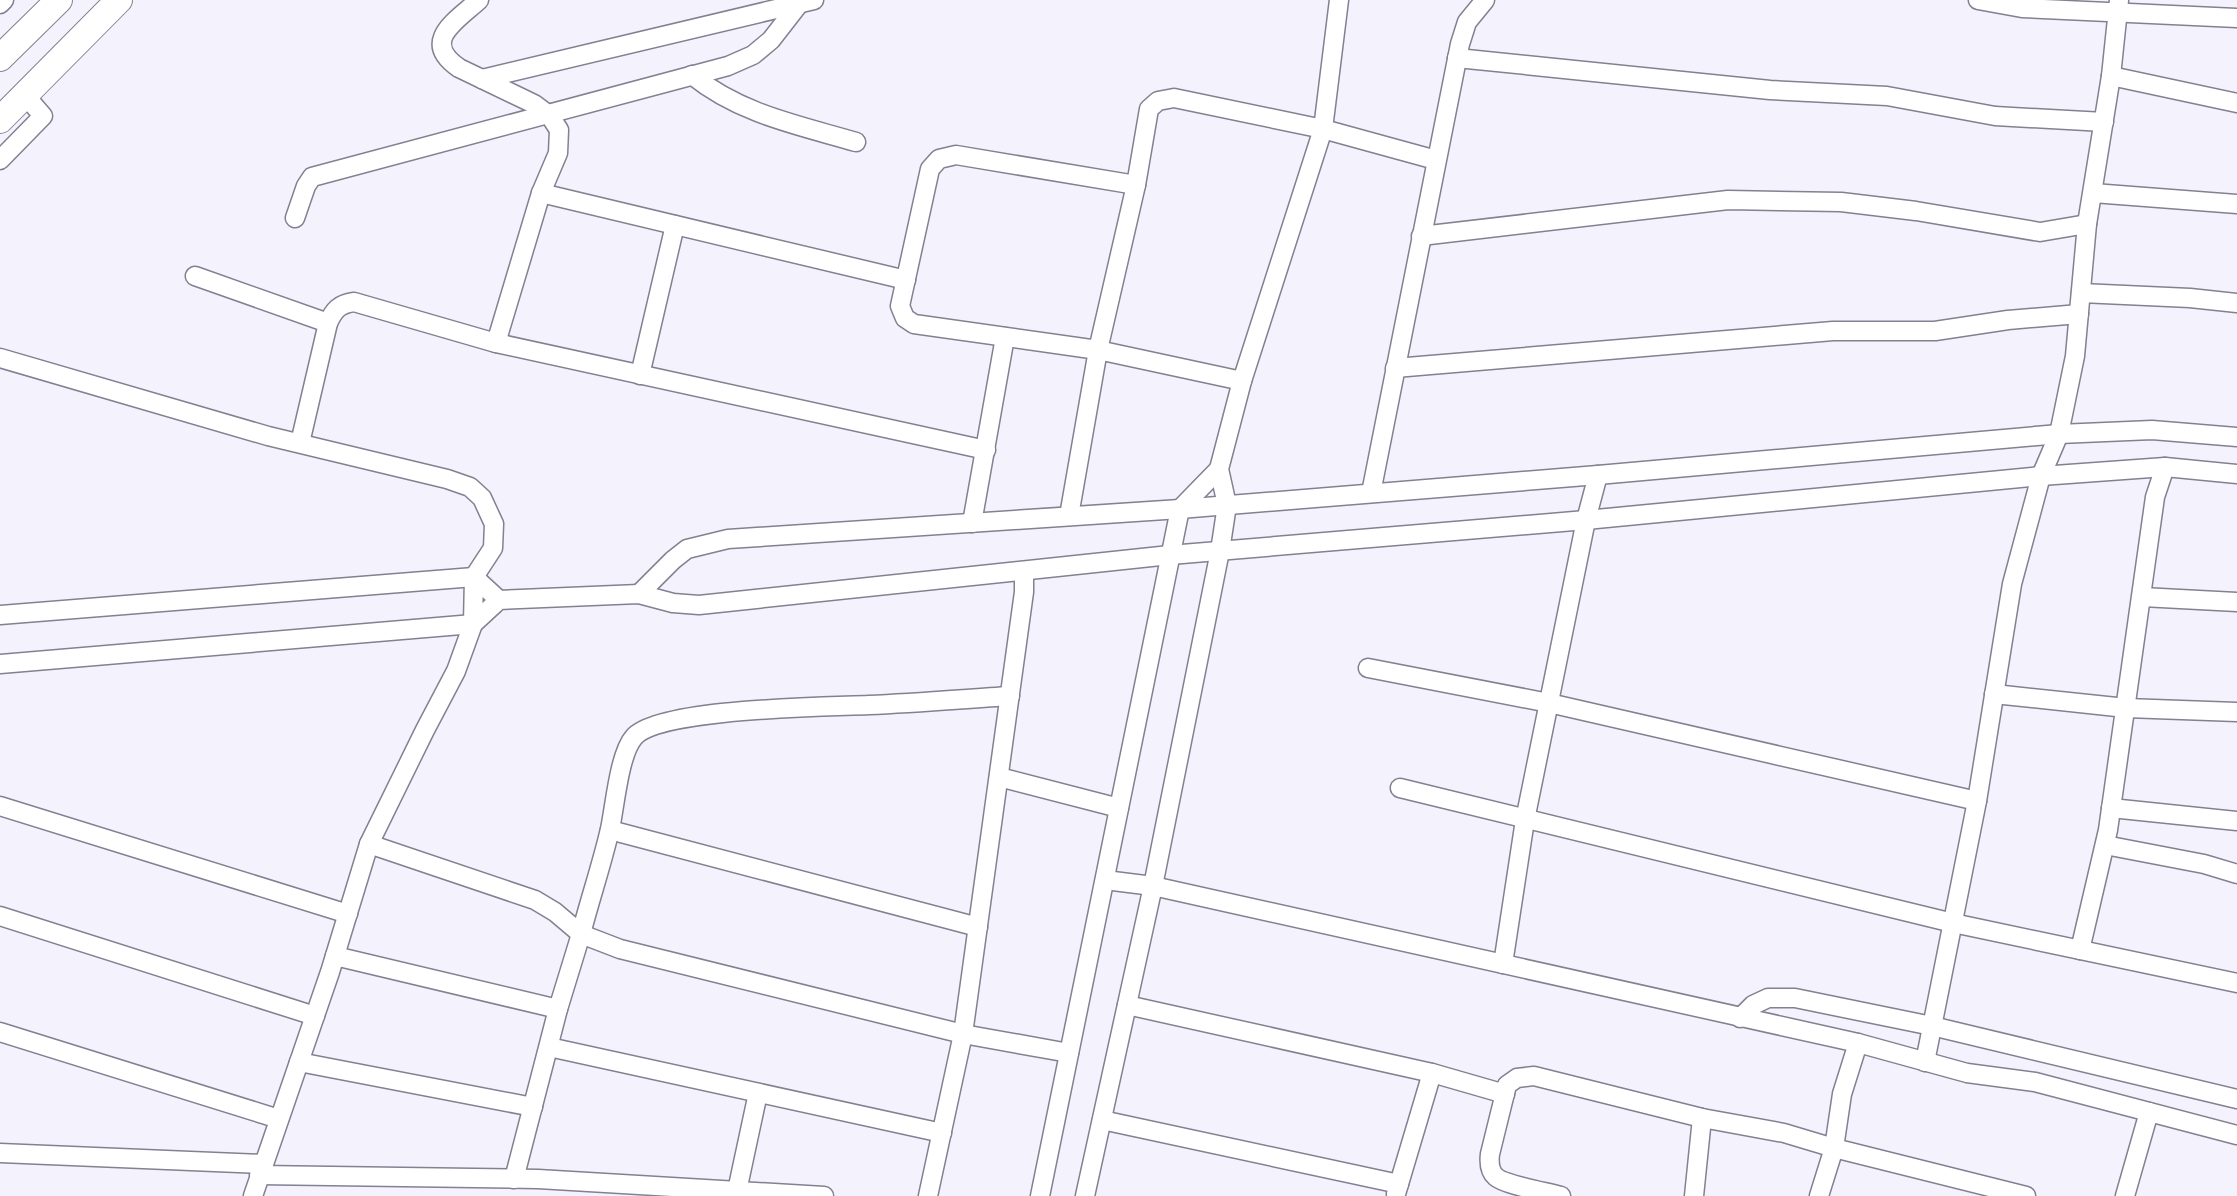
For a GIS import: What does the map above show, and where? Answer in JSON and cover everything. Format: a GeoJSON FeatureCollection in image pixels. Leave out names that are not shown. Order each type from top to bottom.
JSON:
{"type":"FeatureCollection","features":[{"type":"Feature","properties":{"kind":"main road"},"geometry":{"type":"LineString","coordinates":[[0,58],[59,0]]}},
{"type":"Feature","properties":{"kind":"main road"},"geometry":{"type":"LineString","coordinates":[[0,120],[119,0]]}},
{"type":"Feature","properties":{"kind":"street"},"geometry":{"type":"LineString","coordinates":[[0,4],[4,0]]}},
{"type":"Feature","properties":{"kind":"street"},"geometry":{"type":"LineString","coordinates":[[479,0],[447,29],[440,42],[441,51],[448,61],[534,104],[550,116],[559,130],[558,153],[541,193],[496,343]]}},
{"type":"Feature","properties":{"kind":"street"},"geometry":{"type":"LineString","coordinates":[[1085,1196],[1153,886],[1220,550],[1227,505],[1219,469],[1242,381],[1323,129],[1339,0]]}},
{"type":"Feature","properties":{"kind":"street"},"geometry":{"type":"LineString","coordinates":[[1371,493],[1458,58],[1467,22],[1485,0]]}},
{"type":"Feature","properties":{"kind":"street"},"geometry":{"type":"LineString","coordinates":[[1978,0],[2022,8],[2118,5],[2237,18]]}},
{"type":"Feature","properties":{"kind":"street"},"geometry":{"type":"LineString","coordinates":[[482,79],[807,2]]}},
{"type":"Feature","properties":{"kind":"street"},"geometry":{"type":"LineString","coordinates":[[295,218],[306,186],[312,177],[728,66],[753,55],[771,40],[807,2]]}},
{"type":"Feature","properties":{"kind":"street"},"geometry":{"type":"LineString","coordinates":[[1925,1062],[1977,801],[2012,584],[2041,476],[2059,434],[2075,356],[2088,224],[2111,76],[2118,5]]}},
{"type":"Feature","properties":{"kind":"street"},"geometry":{"type":"LineString","coordinates":[[1458,58],[1770,90],[1887,96],[1995,116],[2104,122]]}},
{"type":"Feature","properties":{"kind":"street"},"geometry":{"type":"LineString","coordinates":[[692,75],[710,90],[747,109],[856,142]]}},
{"type":"Feature","properties":{"kind":"street"},"geometry":{"type":"LineString","coordinates":[[2111,76],[2237,102]]}},
{"type":"Feature","properties":{"kind":"street"},"geometry":{"type":"LineString","coordinates":[[0,160],[43,116],[25,95]]}},
{"type":"Feature","properties":{"kind":"street"},"geometry":{"type":"LineString","coordinates":[[1069,516],[1098,350],[1136,185],[1149,109],[1158,101],[1174,98],[1323,129],[1437,160]]}},
{"type":"Feature","properties":{"kind":"street"},"geometry":{"type":"LineString","coordinates":[[1136,185],[956,155],[939,159],[930,169],[900,306],[905,318],[914,324],[1098,350],[1242,381]]}},
{"type":"Feature","properties":{"kind":"street"},"geometry":{"type":"LineString","coordinates":[[541,193],[906,279]]}},
{"type":"Feature","properties":{"kind":"street"},"geometry":{"type":"LineString","coordinates":[[2093,193],[2237,204]]}},
{"type":"Feature","properties":{"kind":"street"},"geometry":{"type":"LineString","coordinates":[[1421,236],[1728,200],[1841,202],[1916,211],[2040,232],[2088,224]]}},
{"type":"Feature","properties":{"kind":"street"},"geometry":{"type":"LineString","coordinates":[[640,375],[675,225]]}},
{"type":"Feature","properties":{"kind":"street"},"geometry":{"type":"LineString","coordinates":[[195,276],[328,323]]}},
{"type":"Feature","properties":{"kind":"street"},"geometry":{"type":"LineString","coordinates":[[2081,293],[2190,298],[2237,303]]}},
{"type":"Feature","properties":{"kind":"street"},"geometry":{"type":"LineString","coordinates":[[300,443],[328,323],[334,311],[343,303],[354,302],[496,343],[986,450]]}},
{"type":"Feature","properties":{"kind":"street"},"geometry":{"type":"LineString","coordinates":[[1395,368],[1833,331],[1935,331],[2008,320],[2079,314]]}},
{"type":"Feature","properties":{"kind":"street"},"geometry":{"type":"LineString","coordinates":[[972,523],[1005,337]]}},
{"type":"Feature","properties":{"kind":"street"},"geometry":{"type":"LineString","coordinates":[[0,358],[300,443],[447,479],[470,487],[482,498],[494,524],[493,548],[474,577],[472,624],[456,671],[369,844],[335,956],[261,1169],[254,1196]]}},
{"type":"Feature","properties":{"kind":"street"},"geometry":{"type":"LineString","coordinates":[[639,594],[672,560],[687,549],[728,539],[1180,509],[2059,434],[2152,430],[2237,437]]}},
{"type":"Feature","properties":{"kind":"street"},"geometry":{"type":"LineString","coordinates":[[2080,950],[2105,845],[2155,497],[2165,467]]}},
{"type":"Feature","properties":{"kind":"street"},"geometry":{"type":"LineString","coordinates":[[0,664],[472,624],[499,600],[639,594],[673,603],[699,605],[1220,550],[1586,520],[2041,476],[2165,467],[2237,474]]}},
{"type":"Feature","properties":{"kind":"street"},"geometry":{"type":"LineString","coordinates":[[1040,1196],[1180,509],[1219,469]]}},
{"type":"Feature","properties":{"kind":"street"},"geometry":{"type":"LineString","coordinates":[[1503,964],[1525,820],[1586,520],[1598,475]]}},
{"type":"Feature","properties":{"kind":"street"},"geometry":{"type":"LineString","coordinates":[[928,1196],[963,1034],[1024,592],[1024,571]]}},
{"type":"Feature","properties":{"kind":"street"},"geometry":{"type":"LineString","coordinates":[[0,615],[474,577],[499,600]]}},
{"type":"Feature","properties":{"kind":"street"},"geometry":{"type":"LineString","coordinates":[[2142,597],[2237,602]]}},
{"type":"Feature","properties":{"kind":"street"},"geometry":{"type":"LineString","coordinates":[[1368,668],[1549,703],[1977,801]]}},
{"type":"Feature","properties":{"kind":"street"},"geometry":{"type":"LineString","coordinates":[[1994,694],[2126,708],[2237,712]]}},
{"type":"Feature","properties":{"kind":"street"},"geometry":{"type":"LineString","coordinates":[[514,1179],[558,1009],[610,830],[627,750],[634,736],[662,722],[766,708],[870,705],[1010,696]]}},
{"type":"Feature","properties":{"kind":"street"},"geometry":{"type":"LineString","coordinates":[[999,777],[1119,808]]}},
{"type":"Feature","properties":{"kind":"street"},"geometry":{"type":"LineString","coordinates":[[1400,788],[1953,923],[2237,983]]}},
{"type":"Feature","properties":{"kind":"street"},"geometry":{"type":"LineString","coordinates":[[0,806],[348,914]]}},
{"type":"Feature","properties":{"kind":"street"},"geometry":{"type":"LineString","coordinates":[[2111,808],[2237,821]]}},
{"type":"Feature","properties":{"kind":"street"},"geometry":{"type":"LineString","coordinates":[[610,830],[978,927]]}},
{"type":"Feature","properties":{"kind":"street"},"geometry":{"type":"LineString","coordinates":[[369,844],[535,900],[555,912],[581,934],[620,950],[963,1034],[1070,1053]]}},
{"type":"Feature","properties":{"kind":"street"},"geometry":{"type":"LineString","coordinates":[[2105,845],[2204,864],[2237,874]]}},
{"type":"Feature","properties":{"kind":"street"},"geometry":{"type":"LineString","coordinates":[[1105,880],[1153,886],[1858,1043],[1967,1073],[2035,1082],[2237,1135]]}},
{"type":"Feature","properties":{"kind":"street"},"geometry":{"type":"LineString","coordinates":[[0,916],[315,1016]]}},
{"type":"Feature","properties":{"kind":"street"},"geometry":{"type":"LineString","coordinates":[[335,956],[558,1009]]}},
{"type":"Feature","properties":{"kind":"street"},"geometry":{"type":"LineString","coordinates":[[1740,1018],[1753,1005],[1768,998],[1780,997],[1932,1026],[2237,1100]]}},
{"type":"Feature","properties":{"kind":"street"},"geometry":{"type":"LineString","coordinates":[[1127,1005],[1432,1073],[1505,1094]]}},
{"type":"Feature","properties":{"kind":"street"},"geometry":{"type":"LineString","coordinates":[[0,1032],[279,1119]]}},
{"type":"Feature","properties":{"kind":"street"},"geometry":{"type":"LineString","coordinates":[[1819,1196],[1834,1148],[1842,1094],[1858,1043]]}},
{"type":"Feature","properties":{"kind":"street"},"geometry":{"type":"LineString","coordinates":[[549,1047],[942,1133]]}},
{"type":"Feature","properties":{"kind":"street"},"geometry":{"type":"LineString","coordinates":[[298,1062],[533,1107]]}},
{"type":"Feature","properties":{"kind":"street"},"geometry":{"type":"LineString","coordinates":[[1102,1120],[1397,1190],[1432,1073]]}},
{"type":"Feature","properties":{"kind":"street"},"geometry":{"type":"LineString","coordinates":[[1562,1196],[1505,1181],[1495,1176],[1489,1166],[1490,1154],[1510,1081],[1525,1076],[1534,1076],[1702,1118],[1784,1133],[1834,1148],[2026,1196]]}},
{"type":"Feature","properties":{"kind":"street"},"geometry":{"type":"LineString","coordinates":[[737,1191],[758,1093]]}},
{"type":"Feature","properties":{"kind":"street"},"geometry":{"type":"LineString","coordinates":[[2125,1196],[2149,1112]]}},
{"type":"Feature","properties":{"kind":"street"},"geometry":{"type":"LineString","coordinates":[[1694,1196],[1702,1118]]}},
{"type":"Feature","properties":{"kind":"street"},"geometry":{"type":"LineString","coordinates":[[0,1154],[261,1169],[514,1179],[587,1189],[737,1191],[824,1196]]}}]}
